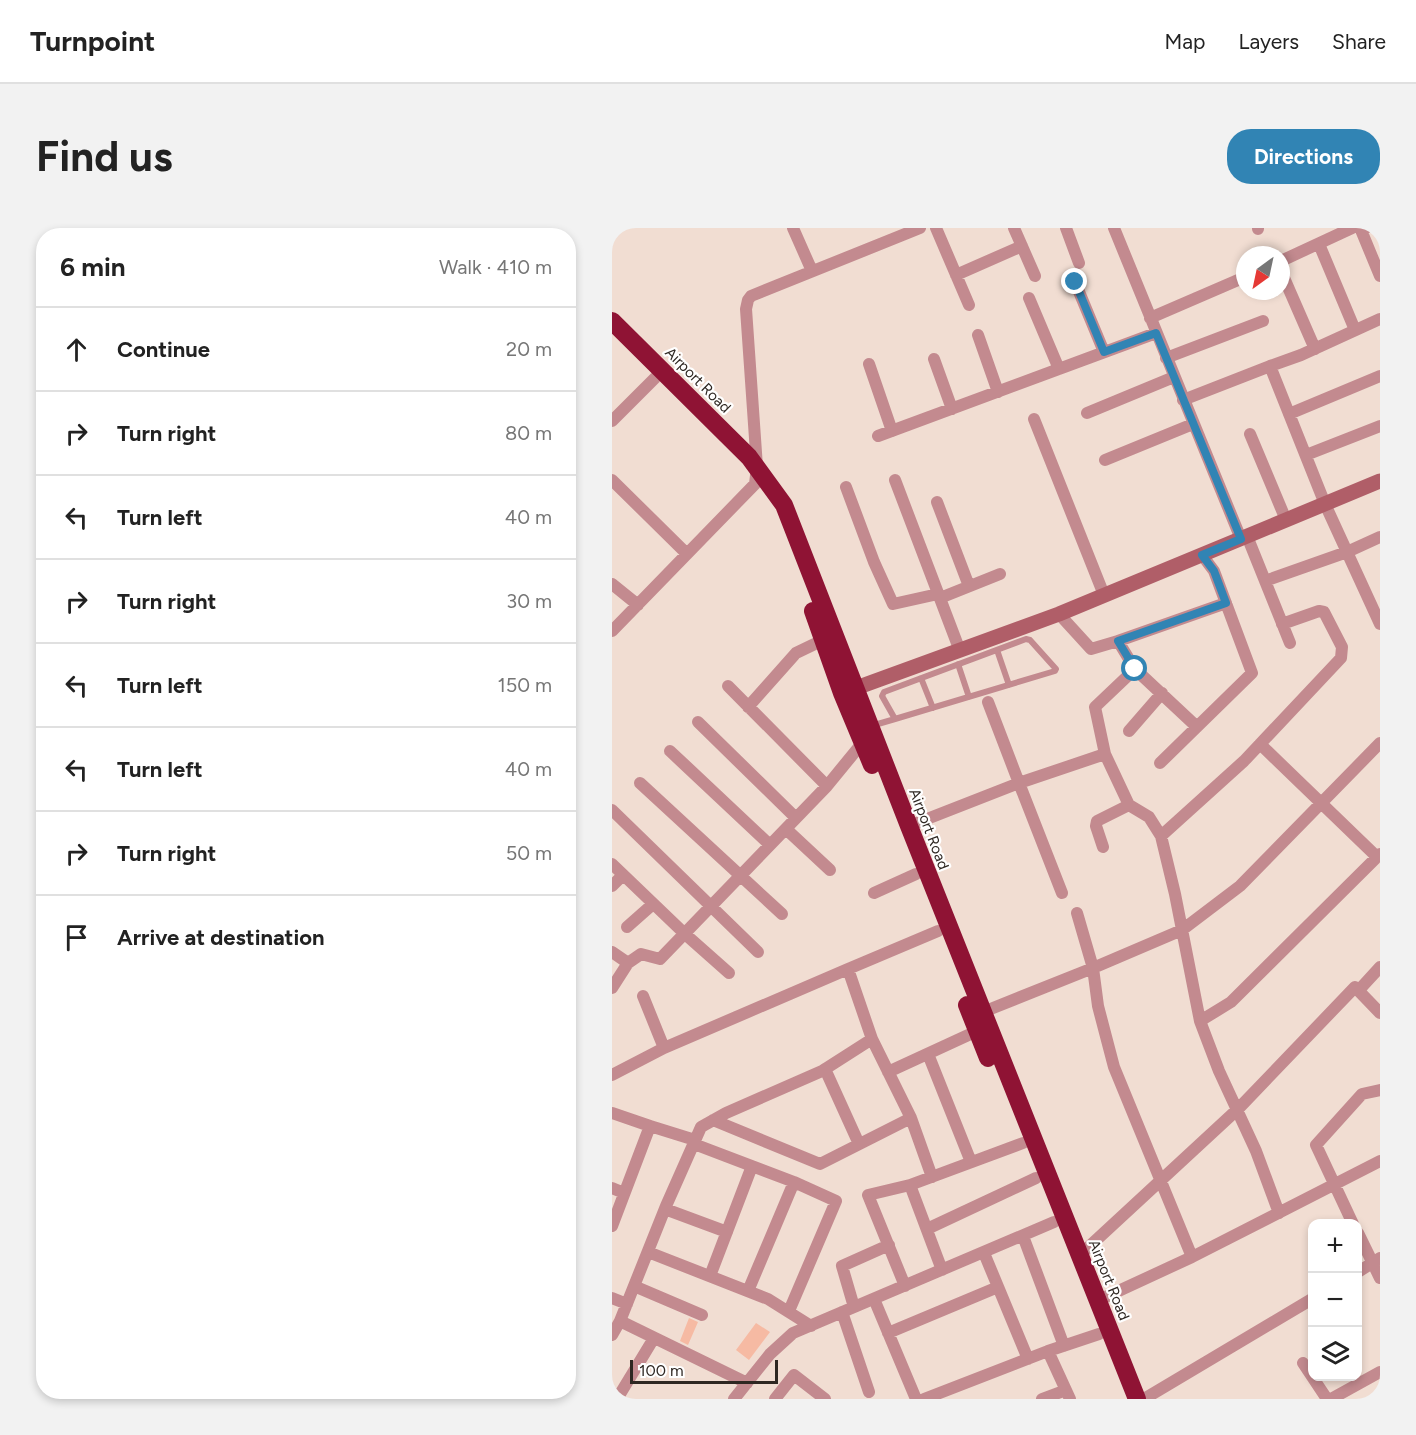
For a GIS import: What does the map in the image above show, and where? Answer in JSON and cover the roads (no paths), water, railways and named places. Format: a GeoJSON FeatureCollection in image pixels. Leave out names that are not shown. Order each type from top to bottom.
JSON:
{"type":"FeatureCollection","features":[{"type":"Feature","properties":{"kind":"highway","name":"Airport Road"},"geometry":{"type":"LineString","coordinates":[[612,321],[756,476],[797,565],[823,640],[849,690]]}},
{"type":"Feature","properties":{"kind":"highway","name":"Airport Road"},"geometry":{"type":"LineString","coordinates":[[612,335],[784,505],[849,690],[909,826],[1137,1399]]}},
{"type":"Feature","properties":{"kind":"highway","name":"Airport Road"},"geometry":{"type":"LineString","coordinates":[[867,734],[938,931],[1125,1399]]}},
{"type":"Feature","properties":{"kind":"street"},"geometry":{"type":"LineString","coordinates":[[793,228],[812,272]]}},
{"type":"Feature","properties":{"kind":"street"},"geometry":{"type":"LineString","coordinates":[[612,631],[687,554],[756,476],[746,304],[752,296],[920,228]]}},
{"type":"Feature","properties":{"kind":"street"},"geometry":{"type":"LineString","coordinates":[[936,228],[969,304]]}},
{"type":"Feature","properties":{"kind":"street"},"geometry":{"type":"LineString","coordinates":[[1014,228],[1035,276]]}},
{"type":"Feature","properties":{"kind":"street"},"geometry":{"type":"LineString","coordinates":[[1066,228],[1079,263]]}},
{"type":"Feature","properties":{"kind":"street"},"geometry":{"type":"LineString","coordinates":[[1114,228],[1193,424],[1265,581],[1290,643]]}},
{"type":"Feature","properties":{"kind":"street"},"geometry":{"type":"LineString","coordinates":[[1290,257],[1360,228],[1380,276]]}},
{"type":"Feature","properties":{"kind":"street"},"geometry":{"type":"LineString","coordinates":[[1319,244],[1355,330]]}},
{"type":"Feature","properties":{"kind":"street"},"geometry":{"type":"LineString","coordinates":[[956,274],[1022,246]]}},
{"type":"Feature","properties":{"kind":"street"},"geometry":{"type":"LineString","coordinates":[[1150,318],[1236,281]]}},
{"type":"Feature","properties":{"kind":"street"},"geometry":{"type":"LineString","coordinates":[[1075,282],[1104,352]]}},
{"type":"Feature","properties":{"kind":"street"},"geometry":{"type":"LineString","coordinates":[[1290,292],[1315,349]]}},
{"type":"Feature","properties":{"kind":"street"},"geometry":{"type":"LineString","coordinates":[[1029,298],[1059,369]]}},
{"type":"Feature","properties":{"kind":"street"},"geometry":{"type":"LineString","coordinates":[[1183,400],[1315,349],[1380,319]]}},
{"type":"Feature","properties":{"kind":"street"},"geometry":{"type":"LineString","coordinates":[[1166,358],[1263,321]]}},
{"type":"Feature","properties":{"kind":"street"},"geometry":{"type":"LineString","coordinates":[[878,436],[1156,333]]}},
{"type":"Feature","properties":{"kind":"street"},"geometry":{"type":"LineString","coordinates":[[978,335],[998,392]]}},
{"type":"Feature","properties":{"kind":"street"},"geometry":{"type":"LineString","coordinates":[[934,359],[952,409]]}},
{"type":"Feature","properties":{"kind":"street"},"geometry":{"type":"LineString","coordinates":[[869,364],[892,431]]}},
{"type":"Feature","properties":{"kind":"street"},"geometry":{"type":"LineString","coordinates":[[1270,366],[1325,504],[1380,624]]}},
{"type":"Feature","properties":{"kind":"street"},"geometry":{"type":"LineString","coordinates":[[1289,414],[1380,376]]}},
{"type":"Feature","properties":{"kind":"street"},"geometry":{"type":"LineString","coordinates":[[1087,413],[1174,377]]}},
{"type":"Feature","properties":{"kind":"street"},"geometry":{"type":"LineString","coordinates":[[612,421],[656,378]]}},
{"type":"Feature","properties":{"kind":"street"},"geometry":{"type":"LineString","coordinates":[[1034,419],[1104,595]]}},
{"type":"Feature","properties":{"kind":"street"},"geometry":{"type":"LineString","coordinates":[[1104,460],[1193,424]]}},
{"type":"Feature","properties":{"kind":"street"},"geometry":{"type":"LineString","coordinates":[[1306,455],[1380,426]]}},
{"type":"Feature","properties":{"kind":"street"},"geometry":{"type":"LineString","coordinates":[[1250,434],[1286,520]]}},
{"type":"Feature","properties":{"kind":"street"},"geometry":{"type":"LineString","coordinates":[[895,480],[939,596],[959,658]]}},
{"type":"Feature","properties":{"kind":"street"},"geometry":{"type":"LineString","coordinates":[[612,481],[687,554]]}},
{"type":"Feature","properties":{"kind":"street"},"geometry":{"type":"LineString","coordinates":[[849,690],[959,658],[1104,595],[1380,481]]}},
{"type":"Feature","properties":{"kind":"street"},"geometry":{"type":"LineString","coordinates":[[846,487],[893,604],[939,596],[1000,574]]}},
{"type":"Feature","properties":{"kind":"street"},"geometry":{"type":"LineString","coordinates":[[937,502],[969,586]]}},
{"type":"Feature","properties":{"kind":"street"},"geometry":{"type":"LineString","coordinates":[[1265,581],[1347,552],[1380,537]]}},
{"type":"Feature","properties":{"kind":"street"},"geometry":{"type":"LineString","coordinates":[[1160,763],[1252,673],[1214,571],[1202,555]]}},
{"type":"Feature","properties":{"kind":"street"},"geometry":{"type":"LineString","coordinates":[[612,584],[638,604]]}},
{"type":"Feature","properties":{"kind":"street"},"geometry":{"type":"LineString","coordinates":[[1059,614],[1091,649],[1226,603]]}},
{"type":"Feature","properties":{"kind":"street"},"geometry":{"type":"LineString","coordinates":[[1161,836],[1260,744],[1342,655],[1342,647],[1326,614],[1322,611],[1282,624]]}},
{"type":"Feature","properties":{"kind":"street"},"geometry":{"type":"LineString","coordinates":[[748,706],[796,653],[823,640]]}},
{"type":"Feature","properties":{"kind":"street"},"geometry":{"type":"LineString","coordinates":[[1118,641],[1135,669],[1197,727]]}},
{"type":"Feature","properties":{"kind":"street"},"geometry":{"type":"LineString","coordinates":[[1135,669],[1095,707],[1105,754],[1129,806],[1149,817],[1161,836],[1200,1021],[1219,1071],[1256,1151],[1279,1213]]}},
{"type":"Feature","properties":{"kind":"street"},"geometry":{"type":"LineString","coordinates":[[728,686],[827,786]]}},
{"type":"Feature","properties":{"kind":"street"},"geometry":{"type":"LineString","coordinates":[[1129,731],[1162,693]]}},
{"type":"Feature","properties":{"kind":"street"},"geometry":{"type":"LineString","coordinates":[[988,702],[1062,893]]}},
{"type":"Feature","properties":{"kind":"street"},"geometry":{"type":"LineString","coordinates":[[698,722],[796,818]]}},
{"type":"Feature","properties":{"kind":"street"},"geometry":{"type":"LineString","coordinates":[[612,988],[628,963],[641,954],[660,959],[827,786],[867,734]]}},
{"type":"Feature","properties":{"kind":"street"},"geometry":{"type":"LineString","coordinates":[[983,1012],[1182,930],[1240,886],[1380,743]]}},
{"type":"Feature","properties":{"kind":"street"},"geometry":{"type":"LineString","coordinates":[[1200,1021],[1231,1002],[1378,856],[1260,744]]}},
{"type":"Feature","properties":{"kind":"street"},"geometry":{"type":"LineString","coordinates":[[670,752],[770,845]]}},
{"type":"Feature","properties":{"kind":"street"},"geometry":{"type":"LineString","coordinates":[[909,826],[1019,783],[1105,754]]}},
{"type":"Feature","properties":{"kind":"street"},"geometry":{"type":"LineString","coordinates":[[640,783],[783,914]]}},
{"type":"Feature","properties":{"kind":"street"},"geometry":{"type":"LineString","coordinates":[[1103,847],[1096,826],[1097,821],[1129,806]]}},
{"type":"Feature","properties":{"kind":"street"},"geometry":{"type":"LineString","coordinates":[[612,810],[758,952]]}},
{"type":"Feature","properties":{"kind":"street"},"geometry":{"type":"LineString","coordinates":[[786,829],[830,870]]}},
{"type":"Feature","properties":{"kind":"street"},"geometry":{"type":"LineString","coordinates":[[612,864],[729,973]]}},
{"type":"Feature","properties":{"kind":"street"},"geometry":{"type":"LineString","coordinates":[[612,886],[623,874]]}},
{"type":"Feature","properties":{"kind":"street"},"geometry":{"type":"LineString","coordinates":[[874,893],[916,874]]}},
{"type":"Feature","properties":{"kind":"street"},"geometry":{"type":"LineString","coordinates":[[627,927],[653,904]]}},
{"type":"Feature","properties":{"kind":"street"},"geometry":{"type":"LineString","coordinates":[[1077,913],[1093,968],[1098,1006],[1114,1067],[1192,1257]]}},
{"type":"Feature","properties":{"kind":"street"},"geometry":{"type":"LineString","coordinates":[[612,1075],[664,1048],[938,931]]}},
{"type":"Feature","properties":{"kind":"street"},"geometry":{"type":"LineString","coordinates":[[612,952],[628,963]]}},
{"type":"Feature","properties":{"kind":"street"},"geometry":{"type":"LineString","coordinates":[[1359,990],[1380,967]]}},
{"type":"Feature","properties":{"kind":"street"},"geometry":{"type":"LineString","coordinates":[[848,969],[872,1039],[910,1118],[932,1177]]}},
{"type":"Feature","properties":{"kind":"street"},"geometry":{"type":"LineString","coordinates":[[1080,1255],[1237,1110],[1355,987],[1380,1013]]}},
{"type":"Feature","properties":{"kind":"street"},"geometry":{"type":"LineString","coordinates":[[643,996],[664,1048]]}},
{"type":"Feature","properties":{"kind":"street"},"geometry":{"type":"LineString","coordinates":[[888,1072],[977,1031]]}},
{"type":"Feature","properties":{"kind":"street"},"geometry":{"type":"LineString","coordinates":[[612,1335],[620,1321],[701,1127],[726,1113],[825,1069],[872,1039]]}},
{"type":"Feature","properties":{"kind":"street"},"geometry":{"type":"LineString","coordinates":[[928,1054],[971,1162]]}},
{"type":"Feature","properties":{"kind":"street"},"geometry":{"type":"LineString","coordinates":[[825,1069],[859,1144]]}},
{"type":"Feature","properties":{"kind":"street"},"geometry":{"type":"LineString","coordinates":[[1350,1219],[1317,1145],[1362,1094],[1380,1090]]}},
{"type":"Feature","properties":{"kind":"street"},"geometry":{"type":"LineString","coordinates":[[612,1113],[695,1142],[836,1201],[789,1311]]}},
{"type":"Feature","properties":{"kind":"street"},"geometry":{"type":"LineString","coordinates":[[713,1120],[820,1164],[910,1118]]}},
{"type":"Feature","properties":{"kind":"street"},"geometry":{"type":"LineString","coordinates":[[612,1226],[650,1126]]}},
{"type":"Feature","properties":{"kind":"street"},"geometry":{"type":"LineString","coordinates":[[905,1286],[868,1195],[910,1185],[1023,1143]]}},
{"type":"Feature","properties":{"kind":"street"},"geometry":{"type":"LineString","coordinates":[[1099,1300],[1192,1257],[1380,1161]]}},
{"type":"Feature","properties":{"kind":"street"},"geometry":{"type":"LineString","coordinates":[[710,1276],[752,1166]]}},
{"type":"Feature","properties":{"kind":"street"},"geometry":{"type":"LineString","coordinates":[[927,1229],[1036,1178]]}},
{"type":"Feature","properties":{"kind":"street"},"geometry":{"type":"LineString","coordinates":[[748,1291],[794,1182]]}},
{"type":"Feature","properties":{"kind":"street"},"geometry":{"type":"LineString","coordinates":[[910,1185],[942,1270]]}},
{"type":"Feature","properties":{"kind":"street"},"geometry":{"type":"LineString","coordinates":[[612,1188],[624,1193]]}},
{"type":"Feature","properties":{"kind":"street"},"geometry":{"type":"LineString","coordinates":[[665,1209],[727,1232]]}},
{"type":"Feature","properties":{"kind":"street"},"geometry":{"type":"LineString","coordinates":[[738,1398],[770,1354],[793,1333],[1054,1222]]}},
{"type":"Feature","properties":{"kind":"street"},"geometry":{"type":"LineString","coordinates":[[1023,1236],[1064,1346]]}},
{"type":"Feature","properties":{"kind":"street"},"geometry":{"type":"LineString","coordinates":[[1362,1239],[1376,1261],[1380,1278]]}},
{"type":"Feature","properties":{"kind":"street"},"geometry":{"type":"LineString","coordinates":[[869,1392],[848,1310],[842,1266],[889,1245]]}},
{"type":"Feature","properties":{"kind":"street"},"geometry":{"type":"LineString","coordinates":[[648,1252],[768,1299],[811,1326]]}},
{"type":"Feature","properties":{"kind":"street"},"geometry":{"type":"LineString","coordinates":[[984,1253],[1028,1359]]}},
{"type":"Feature","properties":{"kind":"street"},"geometry":{"type":"LineString","coordinates":[[1362,1270],[1376,1261]]}},
{"type":"Feature","properties":{"kind":"street"},"geometry":{"type":"LineString","coordinates":[[634,1286],[702,1315]]}},
{"type":"Feature","properties":{"kind":"street"},"geometry":{"type":"LineString","coordinates":[[888,1333],[998,1287]]}},
{"type":"Feature","properties":{"kind":"street"},"geometry":{"type":"LineString","coordinates":[[612,1298],[627,1304]]}},
{"type":"Feature","properties":{"kind":"street"},"geometry":{"type":"LineString","coordinates":[[874,1299],[916,1399]]}},
{"type":"Feature","properties":{"kind":"street"},"geometry":{"type":"LineString","coordinates":[[1144,1399],[1308,1301]]}},
{"type":"Feature","properties":{"kind":"street"},"geometry":{"type":"LineString","coordinates":[[620,1321],[747,1383]]}},
{"type":"Feature","properties":{"kind":"street"},"geometry":{"type":"LineString","coordinates":[[924,1399],[1048,1351],[1099,1334]]}},
{"type":"Feature","properties":{"kind":"street"},"geometry":{"type":"LineString","coordinates":[[619,1396],[654,1338]]}},
{"type":"Feature","properties":{"kind":"street"},"geometry":{"type":"LineString","coordinates":[[1042,1399],[1068,1394],[1048,1351]]}},
{"type":"Feature","properties":{"kind":"street"},"geometry":{"type":"LineString","coordinates":[[1303,1363],[1327,1399]]}},
{"type":"Feature","properties":{"kind":"street"},"geometry":{"type":"LineString","coordinates":[[1331,1399],[1380,1371]]}},
{"type":"Feature","properties":{"kind":"street"},"geometry":{"type":"LineString","coordinates":[[775,1399],[794,1375],[825,1399]]}},
{"type":"Feature","properties":{"kind":"lane"},"geometry":{"type":"LineString","coordinates":[[867,734],[895,720],[1009,686],[1056,669],[1028,639],[997,650],[959,658],[921,678],[883,693],[882,696],[895,720]]}},
{"type":"Feature","properties":{"kind":"lane"},"geometry":{"type":"LineString","coordinates":[[997,650],[1009,686]]}},
{"type":"Feature","properties":{"kind":"lane"},"geometry":{"type":"LineString","coordinates":[[959,658],[969,698]]}},
{"type":"Feature","properties":{"kind":"lane"},"geometry":{"type":"LineString","coordinates":[[921,678],[933,708]]}}]}
